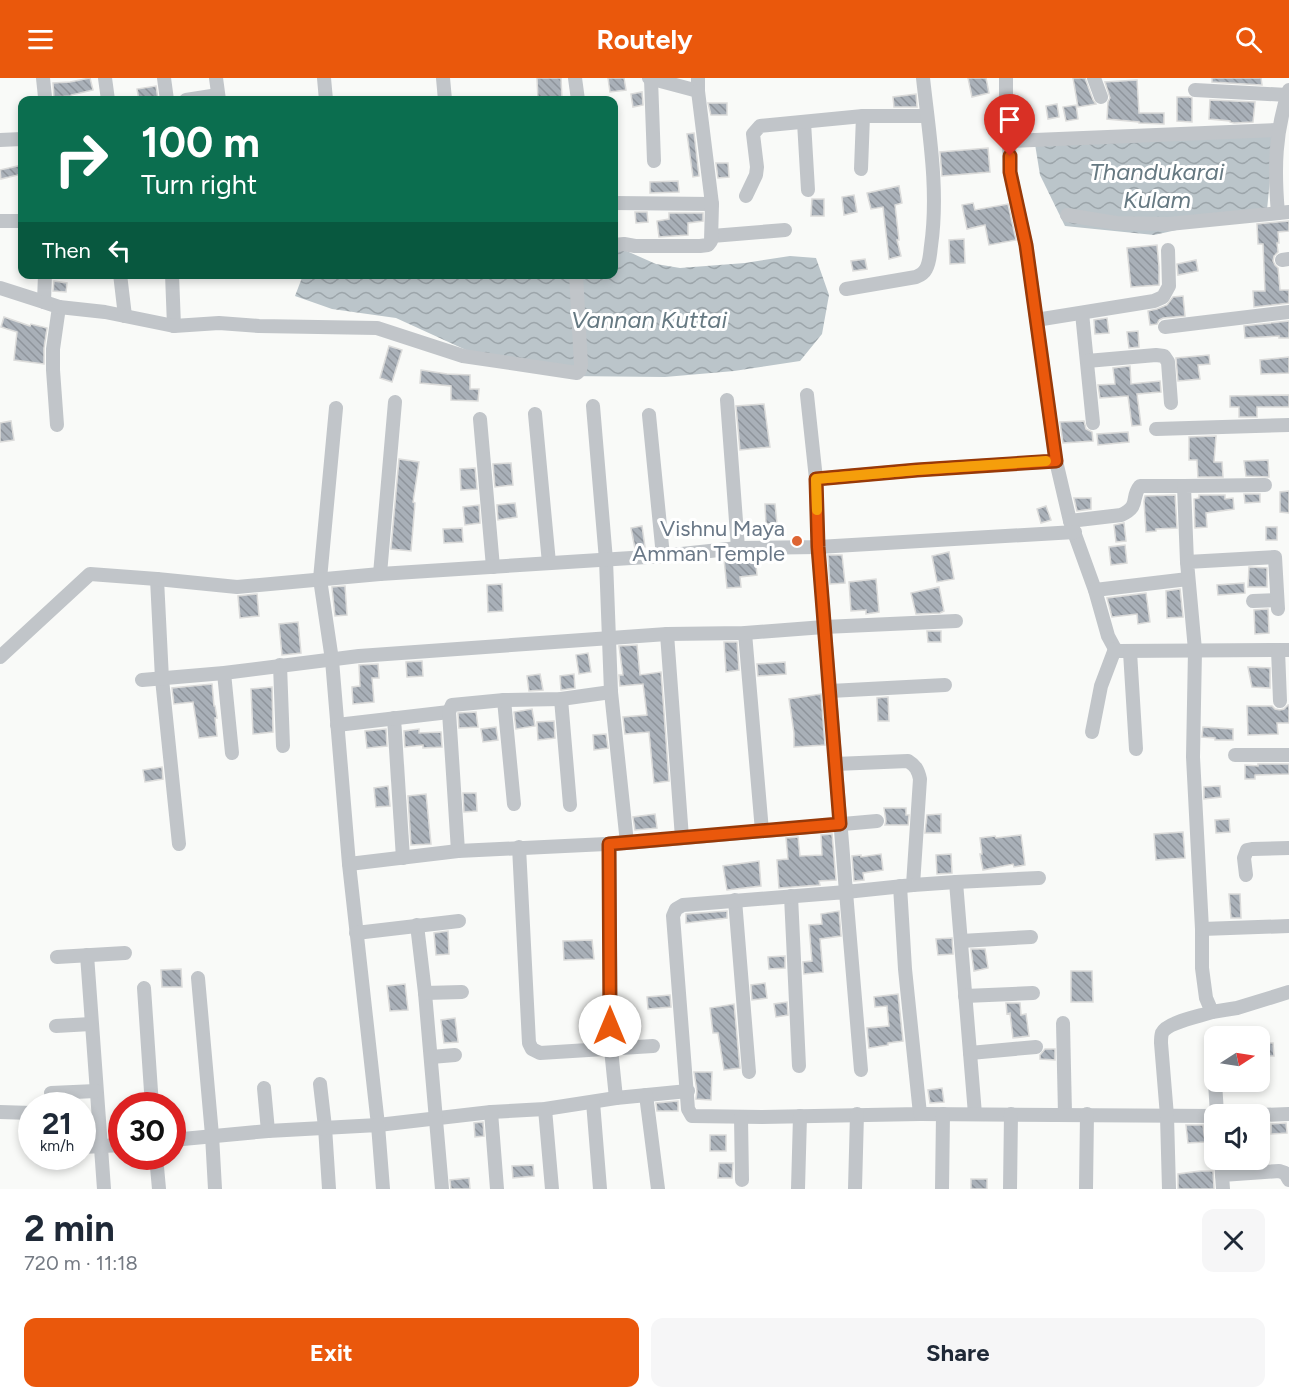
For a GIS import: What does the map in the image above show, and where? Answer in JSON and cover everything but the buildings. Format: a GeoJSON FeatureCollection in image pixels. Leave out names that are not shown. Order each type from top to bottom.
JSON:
{"type":"FeatureCollection","features":[{"type":"Feature","properties":{"kind":"street"},"geometry":{"type":"LineString","coordinates":[[43,78],[45,96]]}},
{"type":"Feature","properties":{"kind":"street"},"geometry":{"type":"LineString","coordinates":[[105,78],[107,96]]}},
{"type":"Feature","properties":{"kind":"street"},"geometry":{"type":"LineString","coordinates":[[164,78],[166,96]]}},
{"type":"Feature","properties":{"kind":"street"},"geometry":{"type":"LineString","coordinates":[[216,78],[219,96]]}},
{"type":"Feature","properties":{"kind":"street"},"geometry":{"type":"LineString","coordinates":[[324,78],[326,96]]}},
{"type":"Feature","properties":{"kind":"street"},"geometry":{"type":"LineString","coordinates":[[443,78],[445,96]]}},
{"type":"Feature","properties":{"kind":"street"},"geometry":{"type":"LineString","coordinates":[[575,78],[577,96]]}},
{"type":"Feature","properties":{"kind":"street"},"geometry":{"type":"LineString","coordinates":[[618,245],[700,246],[708,245],[711,241],[712,204],[698,84],[650,78],[654,162]]}},
{"type":"Feature","properties":{"kind":"street"},"geometry":{"type":"LineString","coordinates":[[846,289],[916,277],[926,270],[935,205],[923,78]]}},
{"type":"Feature","properties":{"kind":"street"},"geometry":{"type":"LineString","coordinates":[[1006,78],[1010,172],[1026,245],[1056,461],[1072,527],[1095,590],[1108,636],[1115,649],[1130,652],[1284,650],[1280,701]]}},
{"type":"Feature","properties":{"kind":"street"},"geometry":{"type":"LineString","coordinates":[[1094,78],[1101,97]]}},
{"type":"Feature","properties":{"kind":"street"},"geometry":{"type":"LineString","coordinates":[[1067,215],[1116,223],[1169,224],[1284,213],[1275,177],[1278,130],[1288,92],[1195,90]]}},
{"type":"Feature","properties":{"kind":"street"},"geometry":{"type":"LineString","coordinates":[[746,196],[756,175],[753,134],[760,126],[863,116],[927,116]]}},
{"type":"Feature","properties":{"kind":"street"},"geometry":{"type":"LineString","coordinates":[[861,169],[863,116]]}},
{"type":"Feature","properties":{"kind":"street"},"geometry":{"type":"LineString","coordinates":[[804,122],[808,190]]}},
{"type":"Feature","properties":{"kind":"street"},"geometry":{"type":"LineString","coordinates":[[1010,141],[1278,130]]}},
{"type":"Feature","properties":{"kind":"street"},"geometry":{"type":"LineString","coordinates":[[0,140],[18,139]]}},
{"type":"Feature","properties":{"kind":"street"},"geometry":{"type":"LineString","coordinates":[[618,203],[712,204]]}},
{"type":"Feature","properties":{"kind":"street"},"geometry":{"type":"LineString","coordinates":[[0,220],[18,221]]}},
{"type":"Feature","properties":{"kind":"street"},"geometry":{"type":"LineString","coordinates":[[712,236],[785,230]]}},
{"type":"Feature","properties":{"kind":"street"},"geometry":{"type":"LineString","coordinates":[[1036,321],[1154,301],[1163,297],[1168,286],[1168,250]]}},
{"type":"Feature","properties":{"kind":"street"},"geometry":{"type":"LineString","coordinates":[[44,302],[45,279]]}},
{"type":"Feature","properties":{"kind":"street"},"geometry":{"type":"LineString","coordinates":[[121,279],[125,316]]}},
{"type":"Feature","properties":{"kind":"street"},"geometry":{"type":"LineString","coordinates":[[172,279],[174,326]]}},
{"type":"Feature","properties":{"kind":"street"},"geometry":{"type":"LineString","coordinates":[[0,296],[0,288],[59,306],[105,312],[174,326],[219,323],[377,328],[463,356],[577,373],[581,365],[576,279]]}},
{"type":"Feature","properties":{"kind":"street"},"geometry":{"type":"LineString","coordinates":[[57,425],[53,360],[59,306]]}},
{"type":"Feature","properties":{"kind":"street"},"geometry":{"type":"LineString","coordinates":[[1165,327],[1289,312]]}},
{"type":"Feature","properties":{"kind":"street"},"geometry":{"type":"LineString","coordinates":[[1082,313],[1093,423]]}},
{"type":"Feature","properties":{"kind":"street"},"geometry":{"type":"LineString","coordinates":[[1087,361],[1155,354],[1164,356],[1168,362],[1171,403]]}},
{"type":"Feature","properties":{"kind":"street"},"geometry":{"type":"LineString","coordinates":[[807,395],[816,479],[824,627],[861,1070]]}},
{"type":"Feature","properties":{"kind":"street"},"geometry":{"type":"LineString","coordinates":[[727,400],[738,548]]}},
{"type":"Feature","properties":{"kind":"street"},"geometry":{"type":"LineString","coordinates":[[380,574],[395,402]]}},
{"type":"Feature","properties":{"kind":"street"},"geometry":{"type":"LineString","coordinates":[[593,406],[606,560],[611,692],[627,843]]}},
{"type":"Feature","properties":{"kind":"street"},"geometry":{"type":"LineString","coordinates":[[336,408],[320,579],[332,660],[349,864],[383,1189]]}},
{"type":"Feature","properties":{"kind":"street"},"geometry":{"type":"LineString","coordinates":[[535,414],[549,563]]}},
{"type":"Feature","properties":{"kind":"street"},"geometry":{"type":"LineString","coordinates":[[649,415],[663,556]]}},
{"type":"Feature","properties":{"kind":"street"},"geometry":{"type":"LineString","coordinates":[[480,420],[493,567]]}},
{"type":"Feature","properties":{"kind":"street"},"geometry":{"type":"LineString","coordinates":[[1156,429],[1289,425]]}},
{"type":"Feature","properties":{"kind":"street"},"geometry":{"type":"LineString","coordinates":[[816,479],[1056,461]]}},
{"type":"Feature","properties":{"kind":"street"},"geometry":{"type":"LineString","coordinates":[[0,657],[90,574],[237,587],[380,574],[663,556],[738,548],[818,547],[1072,527],[1127,512],[1133,507],[1140,486],[1265,485]]}},
{"type":"Feature","properties":{"kind":"street"},"geometry":{"type":"LineString","coordinates":[[1184,486],[1188,579],[1195,650],[1193,757],[1202,968],[1206,998],[1212,1012]]}},
{"type":"Feature","properties":{"kind":"street"},"geometry":{"type":"LineString","coordinates":[[1187,562],[1275,557],[1278,604],[1253,601]]}},
{"type":"Feature","properties":{"kind":"street"},"geometry":{"type":"LineString","coordinates":[[157,579],[162,678],[179,844]]}},
{"type":"Feature","properties":{"kind":"street"},"geometry":{"type":"LineString","coordinates":[[1095,590],[1188,579]]}},
{"type":"Feature","properties":{"kind":"street"},"geometry":{"type":"LineString","coordinates":[[142,680],[426,651],[667,634],[745,633],[956,621]]}},
{"type":"Feature","properties":{"kind":"street"},"geometry":{"type":"LineString","coordinates":[[745,633],[762,831]]}},
{"type":"Feature","properties":{"kind":"street"},"geometry":{"type":"LineString","coordinates":[[667,634],[682,838]]}},
{"type":"Feature","properties":{"kind":"street"},"geometry":{"type":"LineString","coordinates":[[1092,732],[1101,686],[1115,649]]}},
{"type":"Feature","properties":{"kind":"street"},"geometry":{"type":"LineString","coordinates":[[1130,652],[1136,749]]}},
{"type":"Feature","properties":{"kind":"street"},"geometry":{"type":"LineString","coordinates":[[280,665],[282,746]]}},
{"type":"Feature","properties":{"kind":"street"},"geometry":{"type":"LineString","coordinates":[[224,673],[232,753]]}},
{"type":"Feature","properties":{"kind":"street"},"geometry":{"type":"LineString","coordinates":[[830,691],[945,685]]}},
{"type":"Feature","properties":{"kind":"street"},"geometry":{"type":"LineString","coordinates":[[458,851],[450,707],[455,704],[561,699],[611,692]]}},
{"type":"Feature","properties":{"kind":"street"},"geometry":{"type":"LineString","coordinates":[[561,699],[570,805]]}},
{"type":"Feature","properties":{"kind":"street"},"geometry":{"type":"LineString","coordinates":[[504,700],[514,804]]}},
{"type":"Feature","properties":{"kind":"street"},"geometry":{"type":"LineString","coordinates":[[337,725],[449,712]]}},
{"type":"Feature","properties":{"kind":"street"},"geometry":{"type":"LineString","coordinates":[[394,718],[404,858]]}},
{"type":"Feature","properties":{"kind":"street"},"geometry":{"type":"LineString","coordinates":[[1236,755],[1289,755]]}},
{"type":"Feature","properties":{"kind":"street"},"geometry":{"type":"LineString","coordinates":[[835,764],[909,761],[915,765],[920,779],[907,885],[905,969],[920,1114]]}},
{"type":"Feature","properties":{"kind":"street"},"geometry":{"type":"LineString","coordinates":[[349,864],[458,851],[627,843],[877,821]]}},
{"type":"Feature","properties":{"kind":"street"},"geometry":{"type":"LineString","coordinates":[[609,844],[611,1049],[616,1098]]}},
{"type":"Feature","properties":{"kind":"street"},"geometry":{"type":"LineString","coordinates":[[519,847],[529,1044],[532,1049],[540,1053],[654,1046]]}},
{"type":"Feature","properties":{"kind":"street"},"geometry":{"type":"LineString","coordinates":[[1246,875],[1244,858],[1247,850],[1289,848]]}},
{"type":"Feature","properties":{"kind":"street"},"geometry":{"type":"LineString","coordinates":[[1039,878],[907,885],[683,905],[676,909],[673,916],[688,1109],[692,1116],[1204,1115]]}},
{"type":"Feature","properties":{"kind":"street"},"geometry":{"type":"LineString","coordinates":[[956,882],[975,1114]]}},
{"type":"Feature","properties":{"kind":"street"},"geometry":{"type":"LineString","coordinates":[[791,896],[799,1066]]}},
{"type":"Feature","properties":{"kind":"street"},"geometry":{"type":"LineString","coordinates":[[735,900],[749,1072]]}},
{"type":"Feature","properties":{"kind":"street"},"geometry":{"type":"LineString","coordinates":[[356,933],[459,921]]}},
{"type":"Feature","properties":{"kind":"street"},"geometry":{"type":"LineString","coordinates":[[417,925],[442,1189]]}},
{"type":"Feature","properties":{"kind":"street"},"geometry":{"type":"LineString","coordinates":[[1202,929],[1289,926]]}},
{"type":"Feature","properties":{"kind":"street"},"geometry":{"type":"LineString","coordinates":[[961,941],[1032,936]]}},
{"type":"Feature","properties":{"kind":"street"},"geometry":{"type":"LineString","coordinates":[[57,957],[125,953]]}},
{"type":"Feature","properties":{"kind":"street"},"geometry":{"type":"LineString","coordinates":[[87,955],[99,1147],[104,1189]]}},
{"type":"Feature","properties":{"kind":"street"},"geometry":{"type":"LineString","coordinates":[[198,978],[212,1135],[214,1189]]}},
{"type":"Feature","properties":{"kind":"street"},"geometry":{"type":"LineString","coordinates":[[144,988],[151,1092]]}},
{"type":"Feature","properties":{"kind":"street"},"geometry":{"type":"LineString","coordinates":[[425,993],[462,992]]}},
{"type":"Feature","properties":{"kind":"street"},"geometry":{"type":"LineString","coordinates":[[1169,1189],[1162,1032],[1174,1023],[1212,1012],[1238,1008],[1289,992]]}},
{"type":"Feature","properties":{"kind":"street"},"geometry":{"type":"LineString","coordinates":[[965,996],[1033,993]]}},
{"type":"Feature","properties":{"kind":"street"},"geometry":{"type":"LineString","coordinates":[[1063,1023],[1065,1114]]}},
{"type":"Feature","properties":{"kind":"street"},"geometry":{"type":"LineString","coordinates":[[56,1026],[91,1024]]}},
{"type":"Feature","properties":{"kind":"street"},"geometry":{"type":"LineString","coordinates":[[970,1053],[1036,1047]]}},
{"type":"Feature","properties":{"kind":"street"},"geometry":{"type":"LineString","coordinates":[[431,1057],[455,1055]]}},
{"type":"Feature","properties":{"kind":"street"},"geometry":{"type":"LineString","coordinates":[[320,1084],[329,1189]]}},
{"type":"Feature","properties":{"kind":"street"},"geometry":{"type":"LineString","coordinates":[[264,1088],[268,1131]]}},
{"type":"Feature","properties":{"kind":"street"},"geometry":{"type":"LineString","coordinates":[[74,1092],[96,1091]]}},
{"type":"Feature","properties":{"kind":"street"},"geometry":{"type":"LineString","coordinates":[[186,1138],[378,1125],[491,1112],[545,1109],[616,1098],[687,1091]]}},
{"type":"Feature","properties":{"kind":"street"},"geometry":{"type":"LineString","coordinates":[[646,1095],[658,1189]]}},
{"type":"Feature","properties":{"kind":"street"},"geometry":{"type":"LineString","coordinates":[[593,1102],[600,1189]]}},
{"type":"Feature","properties":{"kind":"street"},"geometry":{"type":"LineString","coordinates":[[545,1109],[552,1189]]}},
{"type":"Feature","properties":{"kind":"street"},"geometry":{"type":"LineString","coordinates":[[0,1112],[18,1113]]}},
{"type":"Feature","properties":{"kind":"street"},"geometry":{"type":"LineString","coordinates":[[491,1112],[497,1189]]}},
{"type":"Feature","properties":{"kind":"street"},"geometry":{"type":"LineString","coordinates":[[855,1189],[856,1114]]}},
{"type":"Feature","properties":{"kind":"street"},"geometry":{"type":"LineString","coordinates":[[942,1189],[943,1114]]}},
{"type":"Feature","properties":{"kind":"street"},"geometry":{"type":"LineString","coordinates":[[1010,1189],[1011,1114]]}},
{"type":"Feature","properties":{"kind":"street"},"geometry":{"type":"LineString","coordinates":[[1086,1189],[1087,1114]]}},
{"type":"Feature","properties":{"kind":"street"},"geometry":{"type":"LineString","coordinates":[[1270,1115],[1289,1114]]}},
{"type":"Feature","properties":{"kind":"street"},"geometry":{"type":"LineString","coordinates":[[798,1189],[800,1116]]}},
{"type":"Feature","properties":{"kind":"street"},"geometry":{"type":"LineString","coordinates":[[741,1117],[742,1180]]}},
{"type":"Feature","properties":{"kind":"street"},"geometry":{"type":"LineString","coordinates":[[99,1147],[108,1146]]}},
{"type":"Feature","properties":{"kind":"street"},"geometry":{"type":"LineString","coordinates":[[157,1170],[159,1189]]}},
{"type":"Feature","properties":{"kind":"street"},"geometry":{"type":"LineString","coordinates":[[1222,1170],[1223,1189]]}},
{"type":"Feature","properties":{"kind":"street"},"geometry":{"type":"LineString","coordinates":[[1222,1174],[1279,1171],[1285,1173],[1289,1180]]}},
{"type":"Feature","properties":{"kind":"water","name":"Thandukarai Kulam"},"geometry":{"type":"Polygon","coordinates":[[[1052,137],[1274,137],[1267,210],[1154,235],[1065,226],[1040,175],[1035,144],[1052,137]]]}},
{"type":"Feature","properties":{"kind":"water","name":"Vannan Kuttai"},"geometry":{"type":"Polygon","coordinates":[[[618,249],[656,264],[680,268],[745,263],[790,256],[816,258],[829,295],[822,334],[800,361],[734,371],[665,377],[565,376],[501,366],[396,318],[332,309],[295,296],[301,279],[618,279],[618,249]]]}},
{"type":"Feature","properties":{"kind":"slow traffic"},"geometry":{"type":"LineString","coordinates":[[817,510],[816,479],[1046,461]]}},
{"type":"Feature","properties":{"kind":"place","name":"Vishnu Maya Amman Temple"},"geometry":{"type":"Point","coordinates":[797,541]}},
{"type":"Feature","properties":{"kind":"route"},"geometry":{"type":"LineString","coordinates":[[610,1026],[609,844],[840,824],[818,547],[816,479],[1056,461],[1026,245],[1010,172],[1010,156]]}}]}
